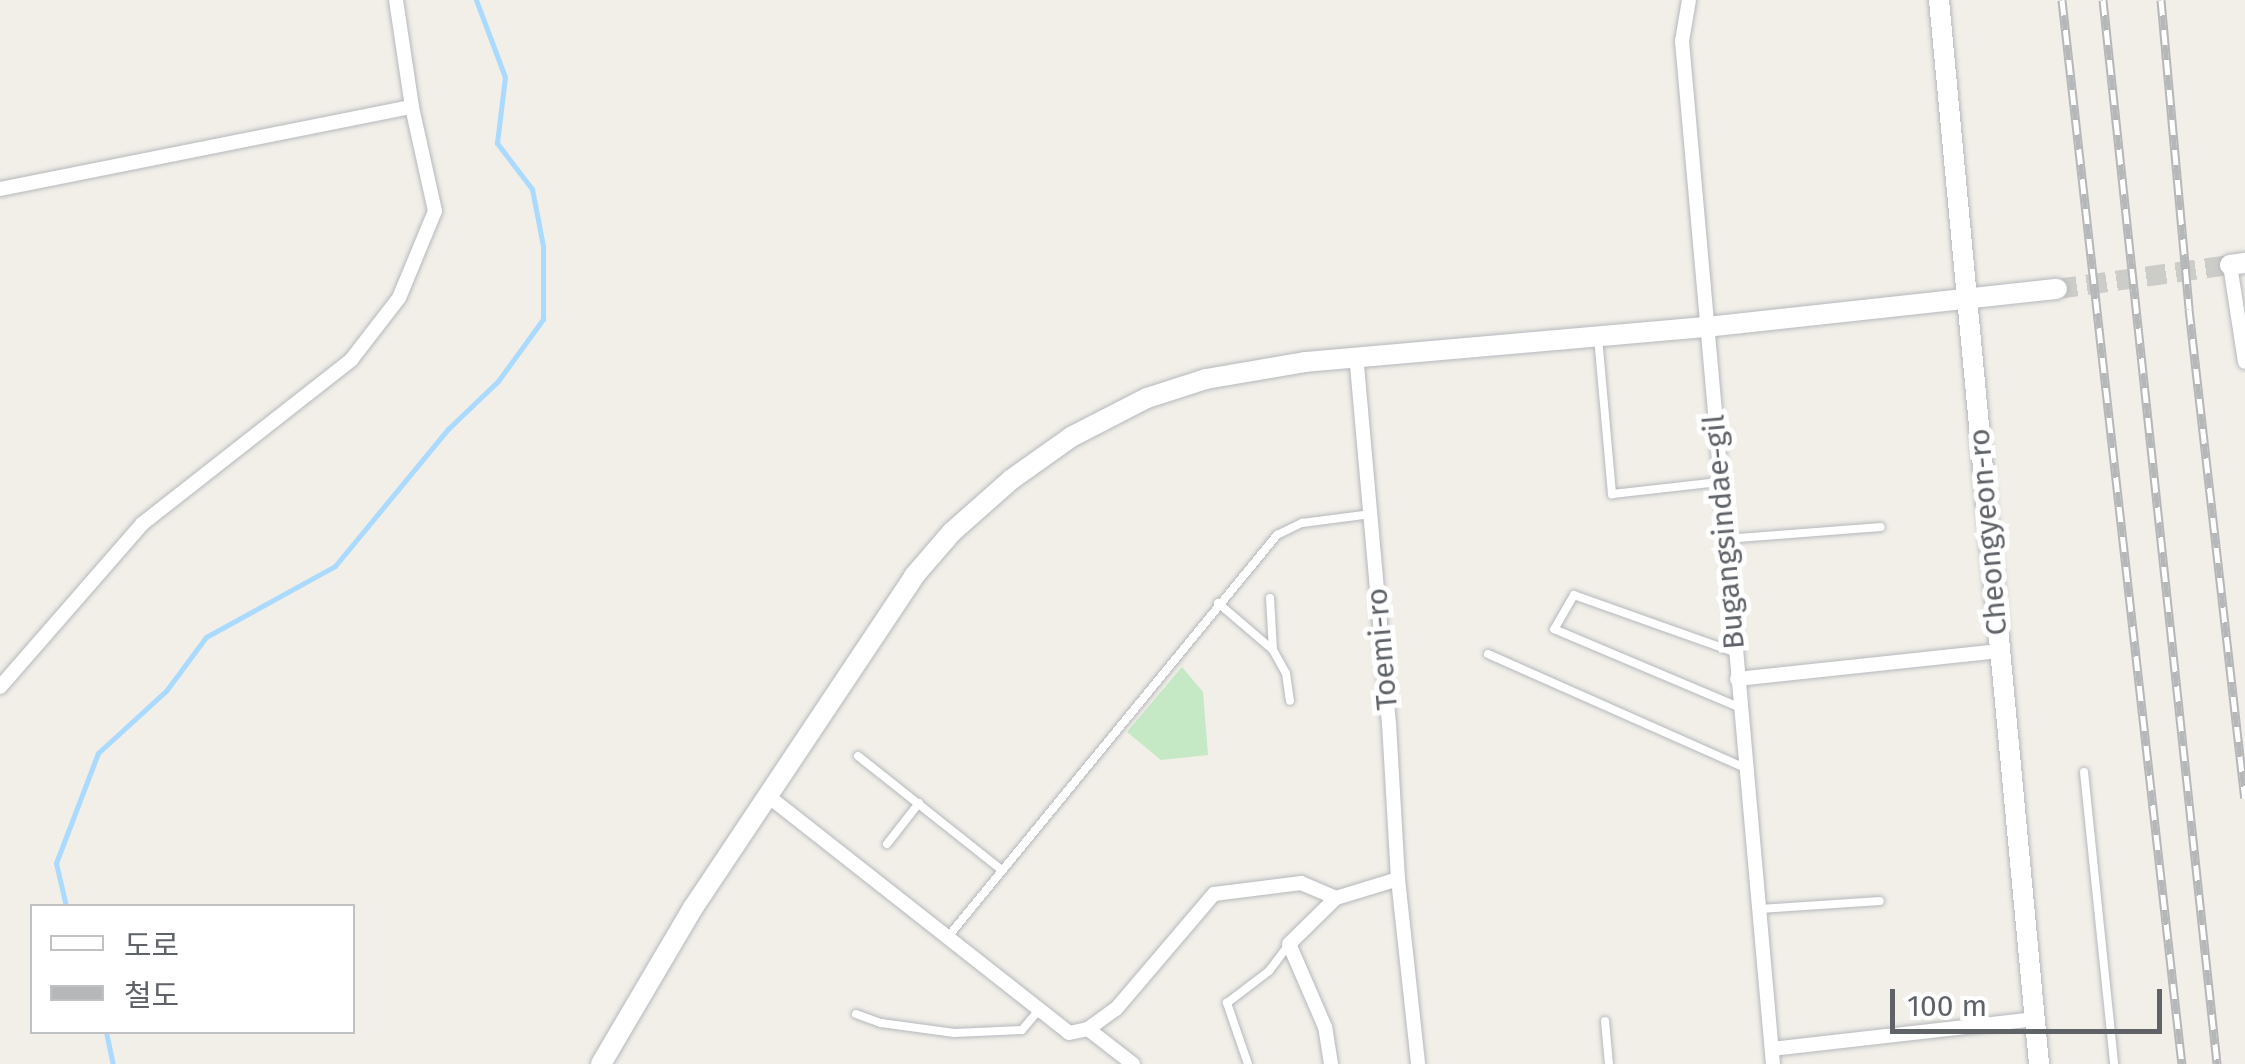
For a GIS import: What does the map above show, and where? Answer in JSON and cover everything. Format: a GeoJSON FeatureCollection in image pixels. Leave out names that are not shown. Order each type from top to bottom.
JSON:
{"type":"FeatureCollection","features":[{"type":"Feature","properties":{"kind":"street"},"geometry":{"type":"LineString","coordinates":[[0,687],[142,524],[351,360],[399,298],[435,211],[412,106],[396,0]]}},
{"type":"Feature","properties":{"kind":"street","name":"Bugangsindae-gil"},"geometry":{"type":"LineString","coordinates":[[1689,0],[1682,41],[1772,1056]]}},
{"type":"Feature","properties":{"kind":"street","name":"Cheongyeon-ro"},"geometry":{"type":"LineString","coordinates":[[1939,0],[2039,1064]]}},
{"type":"Feature","properties":{"kind":"street"},"geometry":{"type":"LineString","coordinates":[[0,188],[412,106]]}},
{"type":"Feature","properties":{"kind":"street"},"geometry":{"type":"LineString","coordinates":[[2238,264],[2245,362]]}},
{"type":"Feature","properties":{"kind":"street"},"geometry":{"type":"LineString","coordinates":[[601,1064],[693,908],[914,576],[952,532],[1012,479],[1070,437],[1148,398],[1206,379],[1356,356],[1706,327],[2057,289]]}},
{"type":"Feature","properties":{"kind":"street","name":"Toemi-ro"},"geometry":{"type":"LineString","coordinates":[[1356,356],[1398,879]]}},
{"type":"Feature","properties":{"kind":"street"},"geometry":{"type":"LineString","coordinates":[[1736,679],[2000,652]]}},
{"type":"Feature","properties":{"kind":"street"},"geometry":{"type":"LineString","coordinates":[[768,796],[1069,1033],[1088,1028],[1116,1009],[1214,894],[1301,883],[1336,898]]}},
{"type":"Feature","properties":{"kind":"street"},"geometry":{"type":"LineString","coordinates":[[1332,1064],[1326,1027],[1289,944],[1336,898],[1398,879],[1418,1064]]}},
{"type":"Feature","properties":{"kind":"street"},"geometry":{"type":"LineString","coordinates":[[1772,1056],[2035,1019]]}},
{"type":"Feature","properties":{"kind":"street"},"geometry":{"type":"LineString","coordinates":[[1088,1028],[1133,1064]]}},
{"type":"Feature","properties":{"kind":"lane"},"geometry":{"type":"LineString","coordinates":[[1598,336],[1612,494],[1720,482]]}},
{"type":"Feature","properties":{"kind":"lane"},"geometry":{"type":"LineString","coordinates":[[947,938],[1277,535],[1302,523],[1370,514]]}},
{"type":"Feature","properties":{"kind":"lane"},"geometry":{"type":"LineString","coordinates":[[1724,540],[1882,527]]}},
{"type":"Feature","properties":{"kind":"lane"},"geometry":{"type":"LineString","coordinates":[[1734,652],[1574,595],[1554,629],[1739,707]]}},
{"type":"Feature","properties":{"kind":"lane"},"geometry":{"type":"LineString","coordinates":[[1270,598],[1272,650]]}},
{"type":"Feature","properties":{"kind":"lane"},"geometry":{"type":"LineString","coordinates":[[1218,603],[1272,650],[1286,673],[1290,702]]}},
{"type":"Feature","properties":{"kind":"lane"},"geometry":{"type":"LineString","coordinates":[[1488,654],[1745,768]]}},
{"type":"Feature","properties":{"kind":"lane"},"geometry":{"type":"LineString","coordinates":[[858,756],[1002,870]]}},
{"type":"Feature","properties":{"kind":"lane"},"geometry":{"type":"LineString","coordinates":[[2084,772],[2114,1064]]}},
{"type":"Feature","properties":{"kind":"lane"},"geometry":{"type":"LineString","coordinates":[[887,844],[918,803]]}},
{"type":"Feature","properties":{"kind":"lane"},"geometry":{"type":"LineString","coordinates":[[1758,909],[1880,901]]}},
{"type":"Feature","properties":{"kind":"lane"},"geometry":{"type":"LineString","coordinates":[[1248,1064],[1227,1002],[1269,971],[1289,944]]}},
{"type":"Feature","properties":{"kind":"lane"},"geometry":{"type":"LineString","coordinates":[[856,1014],[881,1023],[954,1033],[1022,1030],[1039,1010]]}},
{"type":"Feature","properties":{"kind":"lane"},"geometry":{"type":"LineString","coordinates":[[1605,1021],[1609,1064]]}},
{"type":"Feature","properties":{"kind":"green space"},"geometry":{"type":"Polygon","coordinates":[[[1182,667],[1203,692],[1208,755],[1161,760],[1127,732],[1182,667]]]}},
{"type":"Feature","properties":{"kind":"waterway"},"geometry":{"type":"LineString","coordinates":[[66,904],[56,863],[98,753],[166,691],[206,637],[335,566],[448,429],[498,381],[543,319],[543,246],[532,189],[497,143],[505,77],[476,0]]}},
{"type":"Feature","properties":{"kind":"waterway"},"geometry":{"type":"LineString","coordinates":[[106,1034],[113,1064]]}},
{"type":"Feature","properties":{"kind":"tunnel"},"geometry":{"type":"LineString","coordinates":[[2057,289],[2230,265]]}},
{"type":"Feature","properties":{"kind":"railway"},"geometry":{"type":"LineString","coordinates":[[2062,0],[2182,1064]]}},
{"type":"Feature","properties":{"kind":"railway"},"geometry":{"type":"LineString","coordinates":[[2103,0],[2217,1064]]}},
{"type":"Feature","properties":{"kind":"railway"},"geometry":{"type":"LineString","coordinates":[[2161,0],[2189,309],[2245,798]]}}]}
